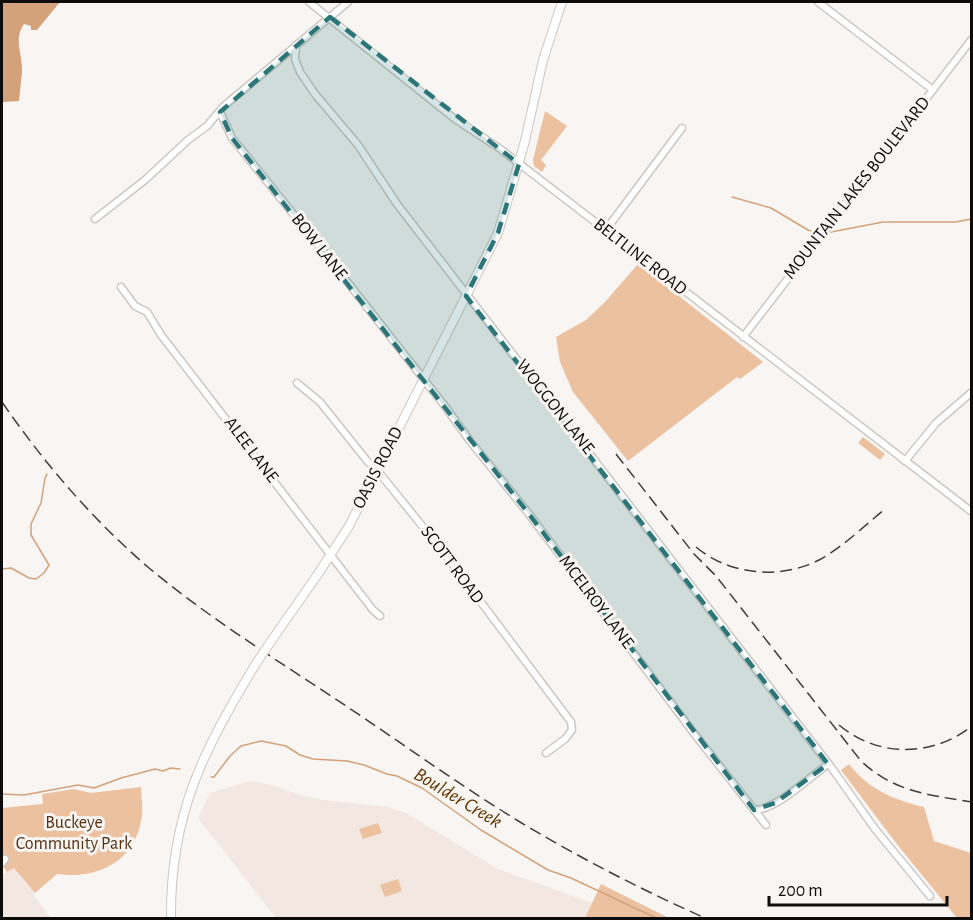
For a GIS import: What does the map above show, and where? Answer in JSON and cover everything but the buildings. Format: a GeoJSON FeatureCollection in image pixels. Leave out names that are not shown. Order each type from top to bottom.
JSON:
{"type":"FeatureCollection","features":[{"type":"Feature","properties":{"kind":"main road","name":"OASIS ROAD"},"geometry":{"type":"LineString","coordinates":[[171,918],[175,855],[189,792],[219,726],[257,662],[331,555],[377,470],[500,227],[519,164],[543,60],[562,2]]}},
{"type":"Feature","properties":{"kind":"street","name":"BELTLINE ROAD"},"geometry":{"type":"LineString","coordinates":[[309,2],[455,118],[519,164],[972,512]]}},
{"type":"Feature","properties":{"kind":"street"},"geometry":{"type":"LineString","coordinates":[[94,219],[156,170],[296,45],[348,2]]}},
{"type":"Feature","properties":{"kind":"street"},"geometry":{"type":"LineString","coordinates":[[818,2],[933,90]]}},
{"type":"Feature","properties":{"kind":"street","name":"MOUNTAIN LAKES BOULEVARD"},"geometry":{"type":"LineString","coordinates":[[743,337],[972,39]]}},
{"type":"Feature","properties":{"kind":"street","name":"WOGGON LANE"},"geometry":{"type":"LineString","coordinates":[[296,45],[295,59],[300,72],[315,94],[358,145],[397,204],[466,296],[604,471],[875,829],[930,897]]}},
{"type":"Feature","properties":{"kind":"street","name":"BOW LANE"},"geometry":{"type":"LineString","coordinates":[[220,112],[232,138],[423,380]]}},
{"type":"Feature","properties":{"kind":"street"},"geometry":{"type":"LineString","coordinates":[[605,231],[682,128]]}},
{"type":"Feature","properties":{"kind":"street","name":"ALEE LANE"},"geometry":{"type":"LineString","coordinates":[[121,287],[135,306],[147,312],[161,335],[373,610],[380,616]]}},
{"type":"Feature","properties":{"kind":"street","name":"MCELROY LANE"},"geometry":{"type":"LineString","coordinates":[[423,380],[529,514],[766,825]]}},
{"type":"Feature","properties":{"kind":"street","name":"SCOTT ROAD"},"geometry":{"type":"LineString","coordinates":[[297,382],[320,402],[377,470],[444,553],[572,722],[572,730],[565,739],[546,753]]}},
{"type":"Feature","properties":{"kind":"street"},"geometry":{"type":"LineString","coordinates":[[905,461],[936,423],[972,393]]}},
{"type":"Feature","properties":{"kind":"street"},"geometry":{"type":"LineString","coordinates":[[754,810],[762,810],[775,803],[828,764]]}},
{"type":"Feature","properties":{"kind":"highlighted area"},"geometry":{"type":"Polygon","coordinates":[[[330,17],[519,164],[498,233],[466,296],[828,764],[775,803],[754,810],[529,514],[232,138],[220,112],[330,17]]]}},
{"type":"Feature","properties":{"kind":"shaded area"},"geometry":{"type":"Polygon","coordinates":[[[2,2],[60,2],[37,30],[31,30],[31,26],[24,24],[21,30],[19,41],[22,72],[19,101],[3,102],[2,97],[2,2]]]}},
{"type":"Feature","properties":{"kind":"shaded area"},"geometry":{"type":"Polygon","coordinates":[[[250,781],[323,800],[389,807],[406,813],[498,869],[592,903],[585,918],[276,918],[198,818],[210,793],[250,781]]]}},
{"type":"Feature","properties":{"kind":"shaded area"},"geometry":{"type":"Polygon","coordinates":[[[14,868],[35,893],[33,895],[51,918],[2,918],[2,875],[14,868]]]}},
{"type":"Feature","properties":{"kind":"green space"},"geometry":{"type":"Polygon","coordinates":[[[545,111],[567,126],[541,160],[546,165],[542,172],[534,166],[533,160],[545,111]]]}},
{"type":"Feature","properties":{"kind":"green space"},"geometry":{"type":"Polygon","coordinates":[[[638,264],[763,362],[740,379],[737,377],[628,461],[573,392],[560,362],[556,337],[586,320],[638,264]]]}},
{"type":"Feature","properties":{"kind":"green space"},"geometry":{"type":"Polygon","coordinates":[[[863,437],[885,454],[880,460],[858,443],[863,437]]]}},
{"type":"Feature","properties":{"kind":"green space"},"geometry":{"type":"Polygon","coordinates":[[[849,764],[873,787],[902,801],[924,807],[934,841],[971,853],[971,918],[957,918],[896,843],[841,770],[849,764]]]}},
{"type":"Feature","properties":{"kind":"green space","name":"Buckeye Community Park"},"geometry":{"type":"Polygon","coordinates":[[[141,787],[142,812],[139,831],[133,844],[113,864],[87,874],[57,874],[35,893],[14,868],[7,872],[2,864],[2,808],[43,804],[42,794],[74,789],[91,793],[141,787]]]}},
{"type":"Feature","properties":{"kind":"green space"},"geometry":{"type":"Polygon","coordinates":[[[378,823],[382,833],[363,839],[359,829],[378,823]]]}},
{"type":"Feature","properties":{"kind":"green space"},"geometry":{"type":"Polygon","coordinates":[[[398,879],[402,891],[385,897],[380,885],[398,879]]]}},
{"type":"Feature","properties":{"kind":"green space"},"geometry":{"type":"Polygon","coordinates":[[[601,884],[669,918],[585,918],[601,884]]]}},
{"type":"Feature","properties":{"kind":"waterway"},"geometry":{"type":"LineString","coordinates":[[732,197],[771,208],[808,230],[819,233]]}},
{"type":"Feature","properties":{"kind":"waterway"},"geometry":{"type":"LineString","coordinates":[[826,233],[883,222],[955,222],[972,219]]}},
{"type":"Feature","properties":{"kind":"waterway"},"geometry":{"type":"LineString","coordinates":[[2,569],[11,568],[29,578],[36,579],[49,565],[31,535],[31,524],[41,503],[47,474]]}},
{"type":"Feature","properties":{"kind":"waterway","name":"Boulder Creek"},"geometry":{"type":"LineString","coordinates":[[211,777],[214,777],[241,746],[261,741],[286,746],[300,755],[313,759],[347,761],[364,765],[397,776],[422,788],[481,830],[548,870],[571,878],[656,918]]}},
{"type":"Feature","properties":{"kind":"waterway","name":"Boulder Creek"},"geometry":{"type":"LineString","coordinates":[[2,794],[24,795],[78,785],[94,788],[155,769],[163,771],[171,768],[180,769]]}},
{"type":"Feature","properties":{"kind":"railway"},"geometry":{"type":"LineString","coordinates":[[2,402],[52,468],[108,530],[149,568],[200,608],[520,822],[611,873],[705,918]]}},
{"type":"Feature","properties":{"kind":"railway"},"geometry":{"type":"LineString","coordinates":[[616,454],[694,554],[716,576],[861,761],[886,780],[899,786],[927,794],[972,802]]}},
{"type":"Feature","properties":{"kind":"railway"},"geometry":{"type":"LineString","coordinates":[[696,547],[724,564],[739,569],[755,572],[788,570],[804,566],[828,555],[885,509]]}},
{"type":"Feature","properties":{"kind":"railway"},"geometry":{"type":"LineString","coordinates":[[839,725],[854,736],[871,743],[906,750],[940,744],[972,726]]}}]}
